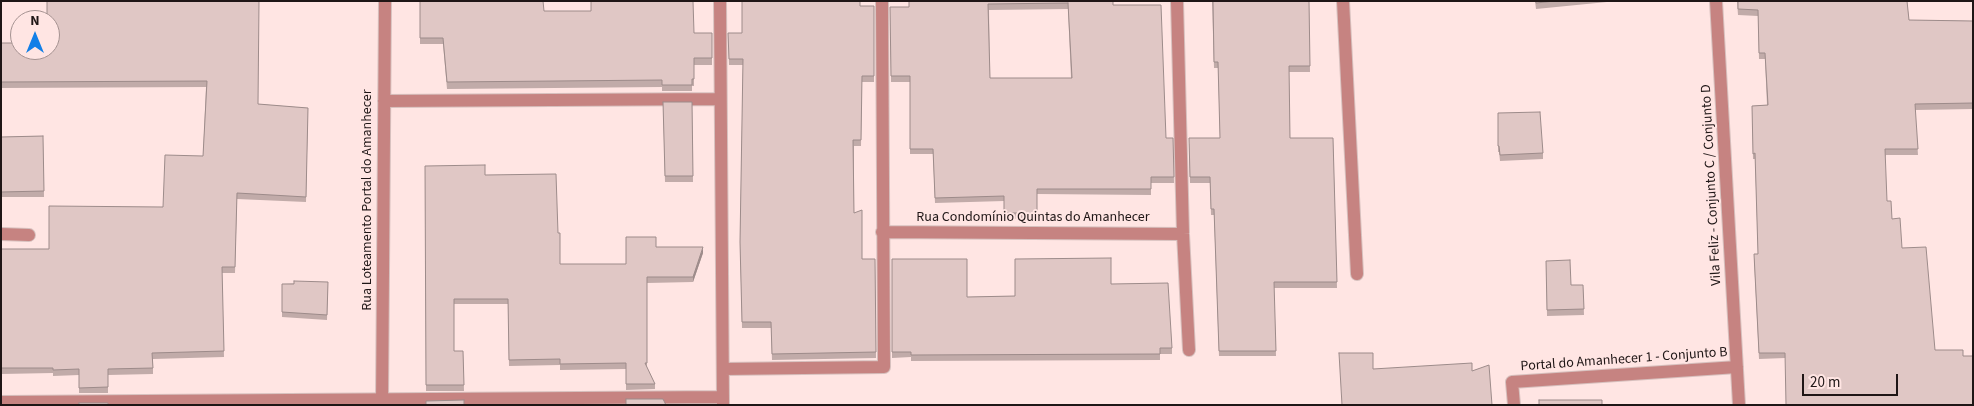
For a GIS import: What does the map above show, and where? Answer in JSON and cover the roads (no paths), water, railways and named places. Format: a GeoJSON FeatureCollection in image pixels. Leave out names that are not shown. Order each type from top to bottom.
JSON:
{"type":"FeatureCollection","features":[{"type":"Feature","properties":{"kind":"street","name":"Rua Loteamento Portal do Amanhecer"},"geometry":{"type":"LineString","coordinates":[[382,402],[385,1]]}},
{"type":"Feature","properties":{"kind":"street"},"geometry":{"type":"LineString","coordinates":[[1,402],[723,401],[720,1]]}},
{"type":"Feature","properties":{"kind":"street"},"geometry":{"type":"LineString","coordinates":[[723,369],[884,367],[882,1]]}},
{"type":"Feature","properties":{"kind":"street"},"geometry":{"type":"LineString","coordinates":[[1177,1],[1189,350]]}},
{"type":"Feature","properties":{"kind":"street"},"geometry":{"type":"LineString","coordinates":[[1343,1],[1357,274]]}},
{"type":"Feature","properties":{"kind":"street","name":"Vila Feliz - Conjunto C / Conjunto D"},"geometry":{"type":"LineString","coordinates":[[1716,1],[1740,405]]}},
{"type":"Feature","properties":{"kind":"street"},"geometry":{"type":"LineString","coordinates":[[384,101],[720,99]]}},
{"type":"Feature","properties":{"kind":"street","name":"Rua Condomínio Quintas do Amanhecer"},"geometry":{"type":"LineString","coordinates":[[882,232],[1184,234]]}},
{"type":"Feature","properties":{"kind":"street"},"geometry":{"type":"LineString","coordinates":[[1,234],[29,235]]}},
{"type":"Feature","properties":{"kind":"street","name":"Portal do Amanhecer 1 - Conjunto B"},"geometry":{"type":"LineString","coordinates":[[1514,405],[1512,382],[1737,368]]}}]}
